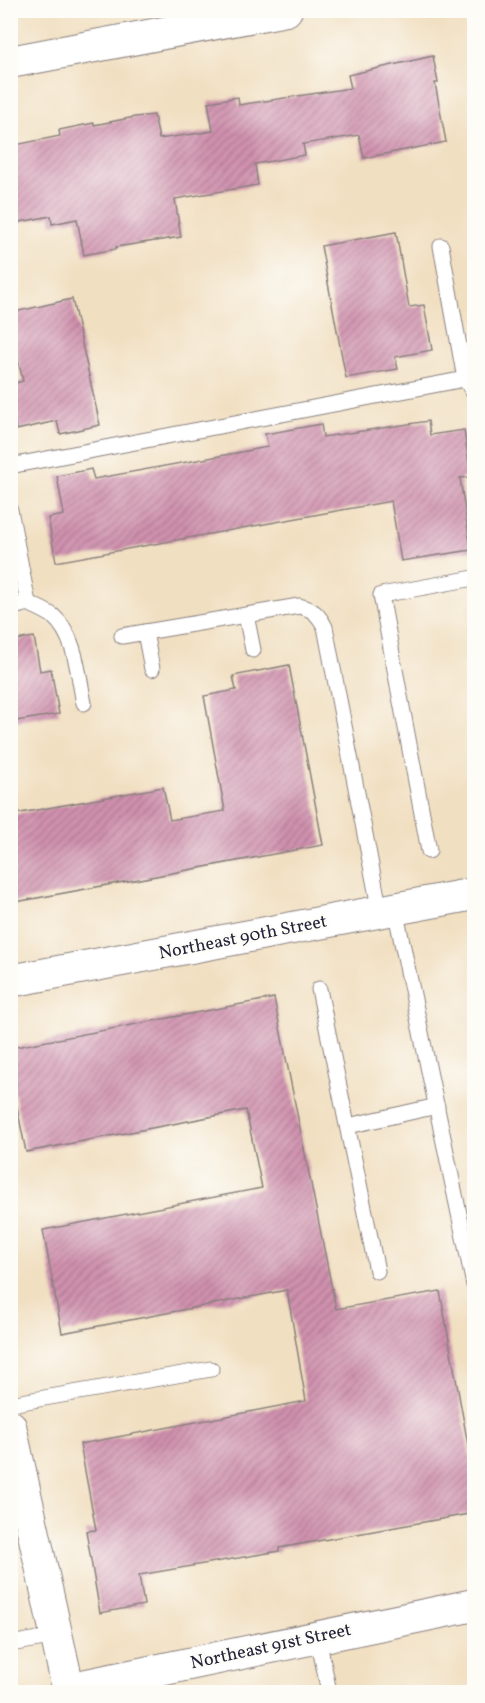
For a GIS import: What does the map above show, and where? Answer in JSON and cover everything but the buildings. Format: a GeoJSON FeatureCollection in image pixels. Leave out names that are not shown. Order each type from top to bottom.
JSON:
{"type":"FeatureCollection","features":[{"type":"Feature","properties":{"kind":"street"},"geometry":{"type":"LineString","coordinates":[[10,62],[286,10]]}},
{"type":"Feature","properties":{"kind":"street","name":"Northeast 90th Street"},"geometry":{"type":"LineString","coordinates":[[10,981],[474,894]]}},
{"type":"Feature","properties":{"kind":"street"},"geometry":{"type":"LineString","coordinates":[[11,1425],[68,1691]]}},
{"type":"Feature","properties":{"kind":"street","name":"Northeast 91st Street"},"geometry":{"type":"LineString","coordinates":[[68,1691],[474,1605]]}},
{"type":"Feature","properties":{"kind":"lane"},"geometry":{"type":"LineString","coordinates":[[441,246],[467,340],[465,379],[474,393]]}},
{"type":"Feature","properties":{"kind":"lane"},"geometry":{"type":"LineString","coordinates":[[10,466],[465,379]]}},
{"type":"Feature","properties":{"kind":"lane"},"geometry":{"type":"LineString","coordinates":[[10,510],[28,603]]}},
{"type":"Feature","properties":{"kind":"lane"},"geometry":{"type":"LineString","coordinates":[[429,851],[381,594],[474,578]]}},
{"type":"Feature","properties":{"kind":"lane"},"geometry":{"type":"LineString","coordinates":[[10,608],[28,603],[52,615],[65,629],[74,654],[84,703]]}},
{"type":"Feature","properties":{"kind":"lane"},"geometry":{"type":"LineString","coordinates":[[122,636],[299,606],[313,609],[325,627],[388,910],[437,1106],[474,1285]]}},
{"type":"Feature","properties":{"kind":"lane"},"geometry":{"type":"LineString","coordinates":[[246,615],[253,650]]}},
{"type":"Feature","properties":{"kind":"lane"},"geometry":{"type":"LineString","coordinates":[[145,632],[152,669]]}},
{"type":"Feature","properties":{"kind":"lane"},"geometry":{"type":"LineString","coordinates":[[319,989],[377,1270]]}},
{"type":"Feature","properties":{"kind":"lane"},"geometry":{"type":"LineString","coordinates":[[348,1126],[437,1106]]}},
{"type":"Feature","properties":{"kind":"lane"},"geometry":{"type":"LineString","coordinates":[[11,1425],[212,1370]]}},
{"type":"Feature","properties":{"kind":"lane"},"geometry":{"type":"LineString","coordinates":[[10,1644],[56,1636]]}},
{"type":"Feature","properties":{"kind":"lane"},"geometry":{"type":"LineString","coordinates":[[318,1638],[329,1692]]}}]}
